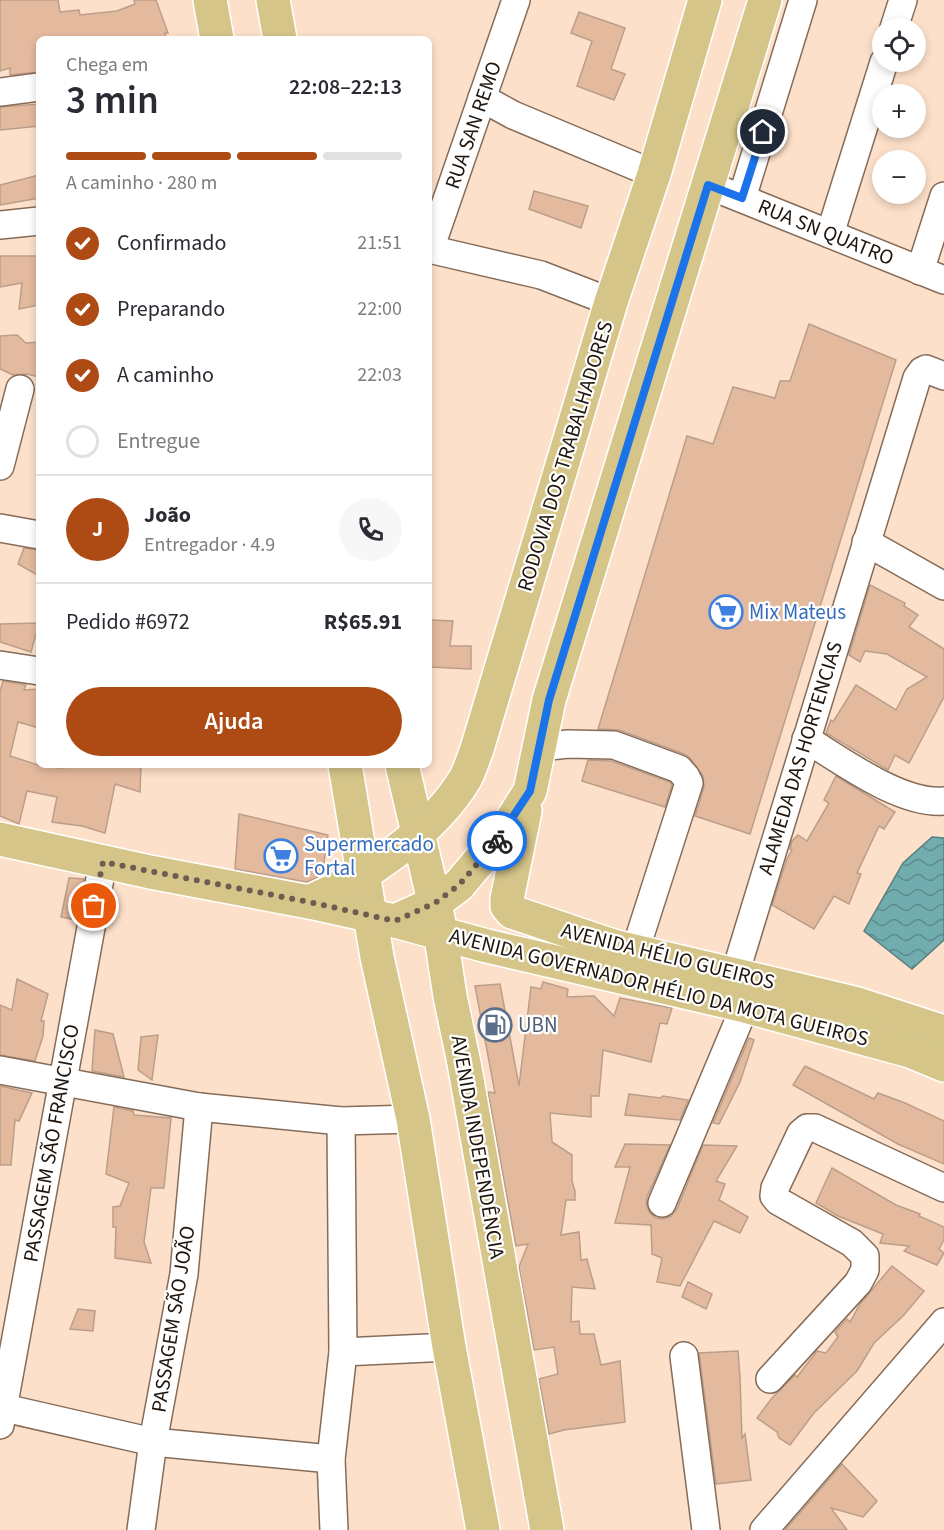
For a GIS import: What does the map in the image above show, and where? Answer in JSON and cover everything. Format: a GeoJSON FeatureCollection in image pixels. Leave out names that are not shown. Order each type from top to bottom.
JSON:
{"type":"FeatureCollection","features":[{"type":"Feature","properties":{"kind":"main road"},"geometry":{"type":"LineString","coordinates":[[210,0],[216,36]]}},
{"type":"Feature","properties":{"kind":"main road"},"geometry":{"type":"LineString","coordinates":[[273,0],[279,36]]}},
{"type":"Feature","properties":{"kind":"main road","name":"RODOVIA DOS TRABALHADORES"},"geometry":{"type":"LineString","coordinates":[[363,874],[419,832],[449,801],[461,785],[477,749],[611,302],[654,174],[705,0]]}},
{"type":"Feature","properties":{"kind":"main road"},"geometry":{"type":"LineString","coordinates":[[438,918],[459,885],[506,829],[530,791],[549,700],[765,0]]}},
{"type":"Feature","properties":{"kind":"main road"},"geometry":{"type":"LineString","coordinates":[[345,768],[363,874],[383,919],[377,957],[413,1119],[449,1347],[483,1530]]}},
{"type":"Feature","properties":{"kind":"main road","name":"AVENIDA INDEPENDÊNCIA"},"geometry":{"type":"LineString","coordinates":[[403,768],[438,918],[450,996],[547,1530]]}},
{"type":"Feature","properties":{"kind":"main road","name":"AVENIDA HÉLIO GUEIROS"},"geometry":{"type":"LineString","coordinates":[[530,791],[507,899],[507,906],[512,912],[560,930],[635,951],[854,1003],[944,1032]]}},
{"type":"Feature","properties":{"kind":"main road"},"geometry":{"type":"LineString","coordinates":[[0,839],[383,919]]}},
{"type":"Feature","properties":{"kind":"main road"},"geometry":{"type":"LineString","coordinates":[[296,899],[348,884],[363,874]]}},
{"type":"Feature","properties":{"kind":"main road","name":"AVENIDA GOVERNADOR HÉLIO DA MOTA GUEIROS"},"geometry":{"type":"LineString","coordinates":[[383,919],[438,918],[487,946],[745,1006],[910,1051],[944,1065]]}},
{"type":"Feature","properties":{"kind":"street","name":"RUA SAN REMO"},"geometry":{"type":"LineString","coordinates":[[432,243],[516,0]]}},
{"type":"Feature","properties":{"kind":"street"},"geometry":{"type":"LineString","coordinates":[[742,198],[803,0]]}},
{"type":"Feature","properties":{"kind":"street"},"geometry":{"type":"LineString","coordinates":[[897,18],[903,0]]}},
{"type":"Feature","properties":{"kind":"street"},"geometry":{"type":"LineString","coordinates":[[830,234],[881,72]]}},
{"type":"Feature","properties":{"kind":"street"},"geometry":{"type":"LineString","coordinates":[[0,92],[36,87]]}},
{"type":"Feature","properties":{"kind":"street"},"geometry":{"type":"LineString","coordinates":[[482,98],[513,115],[654,174]]}},
{"type":"Feature","properties":{"kind":"street","name":"RUA SN QUATRO"},"geometry":{"type":"LineString","coordinates":[[708,185],[932,275]]}},
{"type":"Feature","properties":{"kind":"street"},"geometry":{"type":"LineString","coordinates":[[932,275],[944,196]]}},
{"type":"Feature","properties":{"kind":"street"},"geometry":{"type":"LineString","coordinates":[[0,225],[36,221]]}},
{"type":"Feature","properties":{"kind":"street"},"geometry":{"type":"LineString","coordinates":[[432,249],[541,275],[611,302]]}},
{"type":"Feature","properties":{"kind":"street","name":"ALAMEDA DAS HORTENCIAS"},"geometry":{"type":"LineString","coordinates":[[735,974],[917,378],[933,373]]}},
{"type":"Feature","properties":{"kind":"street"},"geometry":{"type":"LineString","coordinates":[[0,466],[20,389]]}},
{"type":"Feature","properties":{"kind":"street"},"geometry":{"type":"LineString","coordinates":[[0,528],[36,534]]}},
{"type":"Feature","properties":{"kind":"street"},"geometry":{"type":"LineString","coordinates":[[866,542],[944,586]]}},
{"type":"Feature","properties":{"kind":"street"},"geometry":{"type":"LineString","coordinates":[[0,664],[36,670]]}},
{"type":"Feature","properties":{"kind":"street"},"geometry":{"type":"LineString","coordinates":[[806,739],[883,785],[911,797],[934,802],[944,801]]}},
{"type":"Feature","properties":{"kind":"street"},"geometry":{"type":"LineString","coordinates":[[540,747],[568,744],[614,745],[679,769],[689,783],[635,951]]}},
{"type":"Feature","properties":{"kind":"street","name":"PASSAGEM SÃO FRANCISCO"},"geometry":{"type":"LineString","coordinates":[[1,1413],[103,862]]}},
{"type":"Feature","properties":{"kind":"street"},"geometry":{"type":"LineString","coordinates":[[662,1203],[745,1006]]}},
{"type":"Feature","properties":{"kind":"street"},"geometry":{"type":"LineString","coordinates":[[0,1070],[199,1107],[341,1121],[413,1119]]}},
{"type":"Feature","properties":{"kind":"street","name":"PASSAGEM SÃO JOÃO"},"geometry":{"type":"LineString","coordinates":[[141,1530],[153,1442],[184,1274],[199,1107]]}},
{"type":"Feature","properties":{"kind":"street"},"geometry":{"type":"LineString","coordinates":[[334,1530],[331,1459],[343,1352],[341,1121]]}},
{"type":"Feature","properties":{"kind":"street"},"geometry":{"type":"LineString","coordinates":[[770,1379],[858,1283],[865,1270],[865,1256],[852,1243],[778,1201],[774,1196],[775,1188],[801,1133],[807,1128],[815,1128],[944,1188]]}},
{"type":"Feature","properties":{"kind":"street"},"geometry":{"type":"LineString","coordinates":[[764,1530],[944,1322]]}},
{"type":"Feature","properties":{"kind":"street"},"geometry":{"type":"LineString","coordinates":[[343,1352],[449,1347]]}},
{"type":"Feature","properties":{"kind":"street"},"geometry":{"type":"LineString","coordinates":[[684,1356],[706,1530]]}},
{"type":"Feature","properties":{"kind":"street"},"geometry":{"type":"LineString","coordinates":[[1,1413],[153,1442],[331,1459]]}},
{"type":"Feature","properties":{"kind":"water"},"geometry":{"type":"Polygon","coordinates":[[[932,837],[944,838],[944,940],[912,969],[864,931],[903,863],[932,837]]]}},
{"type":"Feature","properties":{"kind":"building"},"geometry":{"type":"Polygon","coordinates":[[[0,0],[58,0],[60,12],[79,10],[80,15],[117,11],[135,4],[134,0],[156,0],[168,33],[165,33],[166,36],[36,36],[36,72],[10,75],[10,68],[0,71],[0,0]]]}},
{"type":"Feature","properties":{"kind":"building"},"geometry":{"type":"Polygon","coordinates":[[[579,12],[625,28],[611,69],[625,74],[614,100],[577,86],[592,41],[571,33],[579,12]]]}},
{"type":"Feature","properties":{"kind":"building"},"geometry":{"type":"Polygon","coordinates":[[[36,104],[36,126],[0,130],[0,107],[36,104]]]}},
{"type":"Feature","properties":{"kind":"building"},"geometry":{"type":"Polygon","coordinates":[[[36,176],[36,199],[0,205],[0,185],[36,176]]]}},
{"type":"Feature","properties":{"kind":"building"},"geometry":{"type":"Polygon","coordinates":[[[534,191],[588,206],[581,228],[529,209],[534,191]]]}},
{"type":"Feature","properties":{"kind":"building"},"geometry":{"type":"Polygon","coordinates":[[[0,256],[36,256],[36,306],[19,309],[22,283],[0,287],[0,256]]]}},
{"type":"Feature","properties":{"kind":"building","name":"Mix Mateus"},"geometry":{"type":"Polygon","coordinates":[[[809,324],[896,360],[750,834],[695,816],[704,787],[703,776],[690,758],[619,730],[598,729],[687,436],[713,444],[733,387],[775,398],[780,381],[790,381],[809,324]]]}},
{"type":"Feature","properties":{"kind":"building"},"geometry":{"type":"Polygon","coordinates":[[[17,335],[26,343],[36,342],[36,376],[13,375],[0,369],[0,336],[17,335]]]}},
{"type":"Feature","properties":{"kind":"building"},"geometry":{"type":"Polygon","coordinates":[[[24,548],[36,550],[36,574],[18,564],[24,548]]]}},
{"type":"Feature","properties":{"kind":"building"},"geometry":{"type":"Polygon","coordinates":[[[870,585],[905,603],[904,606],[918,615],[909,627],[944,649],[944,697],[909,763],[895,755],[888,770],[826,733],[831,720],[833,722],[856,685],[896,710],[907,689],[927,677],[887,654],[865,651],[860,662],[849,655],[870,585]]]}},
{"type":"Feature","properties":{"kind":"building"},"geometry":{"type":"Polygon","coordinates":[[[432,620],[453,621],[450,646],[471,646],[471,669],[432,667],[432,620]]]}},
{"type":"Feature","properties":{"kind":"building"},"geometry":{"type":"Polygon","coordinates":[[[36,623],[36,634],[31,652],[0,642],[0,624],[36,623]]]}},
{"type":"Feature","properties":{"kind":"building"},"geometry":{"type":"Polygon","coordinates":[[[3,681],[26,685],[24,690],[36,689],[36,727],[18,722],[10,756],[36,764],[36,768],[141,768],[140,792],[115,784],[105,833],[82,826],[52,822],[57,797],[27,791],[19,824],[0,816],[0,691],[3,681]]]}},
{"type":"Feature","properties":{"kind":"building"},"geometry":{"type":"Polygon","coordinates":[[[588,760],[611,761],[670,782],[672,785],[665,807],[582,781],[588,760]]]}},
{"type":"Feature","properties":{"kind":"building"},"geometry":{"type":"Polygon","coordinates":[[[836,776],[895,812],[884,829],[879,826],[857,873],[861,874],[849,904],[834,896],[814,929],[772,905],[792,850],[790,849],[792,841],[798,835],[807,841],[829,803],[824,800],[836,776]]]}},
{"type":"Feature","properties":{"kind":"building","name":"Supermercado Fortal"},"geometry":{"type":"Polygon","coordinates":[[[239,814],[328,835],[322,875],[307,882],[235,869],[239,814]]]}},
{"type":"Feature","properties":{"kind":"building"},"geometry":{"type":"Polygon","coordinates":[[[69,878],[84,879],[76,920],[61,917],[69,878]]]}},
{"type":"Feature","properties":{"kind":"building"},"geometry":{"type":"Polygon","coordinates":[[[17,979],[48,994],[41,1021],[44,1021],[43,1036],[35,1061],[0,1055],[0,1005],[12,1010],[17,979]]]}},
{"type":"Feature","properties":{"kind":"building"},"geometry":{"type":"Polygon","coordinates":[[[543,982],[568,989],[567,997],[594,996],[614,1016],[620,998],[672,1008],[667,1024],[660,1023],[651,1062],[603,1050],[599,1096],[591,1096],[591,1117],[550,1113],[552,1142],[572,1155],[575,1200],[566,1200],[561,1235],[579,1232],[581,1260],[587,1259],[595,1289],[572,1287],[571,1322],[579,1321],[580,1334],[594,1334],[601,1365],[620,1361],[625,1422],[549,1434],[539,1379],[558,1374],[554,1347],[534,1350],[519,1267],[528,1244],[516,1246],[488,1092],[495,1093],[475,986],[500,984],[519,1086],[531,987],[541,989],[543,982]]]}},
{"type":"Feature","properties":{"kind":"building"},"geometry":{"type":"Polygon","coordinates":[[[95,1030],[113,1034],[124,1077],[92,1071],[95,1030]]]}},
{"type":"Feature","properties":{"kind":"building"},"geometry":{"type":"Polygon","coordinates":[[[158,1035],[152,1080],[138,1070],[141,1037],[158,1035]]]}},
{"type":"Feature","properties":{"kind":"building"},"geometry":{"type":"Polygon","coordinates":[[[749,1038],[754,1040],[740,1082],[719,1124],[713,1123],[749,1038]]]}},
{"type":"Feature","properties":{"kind":"building"},"geometry":{"type":"Polygon","coordinates":[[[805,1066],[874,1099],[878,1093],[944,1121],[944,1164],[898,1144],[793,1085],[805,1066]]]}},
{"type":"Feature","properties":{"kind":"building"},"geometry":{"type":"Polygon","coordinates":[[[0,1086],[32,1093],[19,1121],[15,1120],[11,1165],[0,1165],[0,1086]]]}},
{"type":"Feature","properties":{"kind":"building"},"geometry":{"type":"Polygon","coordinates":[[[629,1094],[688,1100],[680,1120],[625,1115],[629,1094]]]}},
{"type":"Feature","properties":{"kind":"building"},"geometry":{"type":"Polygon","coordinates":[[[114,1107],[133,1111],[134,1115],[171,1118],[164,1188],[151,1188],[144,1242],[151,1263],[115,1258],[116,1227],[113,1227],[113,1207],[120,1206],[129,1183],[106,1174],[114,1107]]]}},
{"type":"Feature","properties":{"kind":"building"},"geometry":{"type":"Polygon","coordinates":[[[625,1144],[670,1145],[646,1204],[650,1213],[656,1218],[663,1219],[671,1216],[677,1209],[703,1145],[737,1146],[716,1181],[725,1184],[719,1200],[748,1217],[740,1233],[714,1221],[680,1286],[657,1282],[662,1258],[652,1254],[651,1225],[615,1223],[630,1167],[615,1167],[625,1144]]]}},
{"type":"Feature","properties":{"kind":"building"},"geometry":{"type":"Polygon","coordinates":[[[832,1168],[896,1205],[920,1214],[919,1216],[944,1227],[944,1240],[939,1249],[944,1253],[937,1265],[904,1251],[909,1246],[880,1243],[883,1234],[838,1216],[816,1203],[832,1168]]]}},
{"type":"Feature","properties":{"kind":"building"},"geometry":{"type":"Polygon","coordinates":[[[892,1266],[924,1291],[903,1316],[874,1343],[857,1371],[814,1413],[790,1445],[779,1438],[777,1432],[757,1418],[772,1398],[795,1375],[797,1377],[817,1351],[826,1353],[838,1337],[835,1332],[847,1319],[850,1322],[860,1304],[892,1266]]]}},
{"type":"Feature","properties":{"kind":"building"},"geometry":{"type":"Polygon","coordinates":[[[688,1282],[712,1294],[706,1309],[682,1297],[688,1282]]]}},
{"type":"Feature","properties":{"kind":"building"},"geometry":{"type":"Polygon","coordinates":[[[78,1309],[95,1311],[93,1331],[70,1329],[78,1309]]]}},
{"type":"Feature","properties":{"kind":"building"},"geometry":{"type":"Polygon","coordinates":[[[738,1351],[742,1438],[745,1434],[751,1480],[716,1484],[699,1353],[738,1351]]]}},
{"type":"Feature","properties":{"kind":"building"},"geometry":{"type":"Polygon","coordinates":[[[842,1464],[877,1501],[863,1517],[831,1508],[847,1530],[785,1530],[842,1464]]]}},
{"type":"Feature","properties":{"kind":"way so far"},"geometry":{"type":"LineString","coordinates":[[94,906],[103,862],[395,921],[435,903],[459,885],[497,841]]}},
{"type":"Feature","properties":{"kind":"place","name":"Mix Mateus"},"geometry":{"type":"Point","coordinates":[726,612]}},
{"type":"Feature","properties":{"kind":"place","name":"Supermercado Fortal"},"geometry":{"type":"Point","coordinates":[281,856]}},
{"type":"Feature","properties":{"kind":"place","name":"UBN"},"geometry":{"type":"Point","coordinates":[495,1025]}},
{"type":"Feature","properties":{"kind":"route"},"geometry":{"type":"LineString","coordinates":[[497,841],[530,791],[549,700],[708,185],[742,198],[763,132]]}}]}
